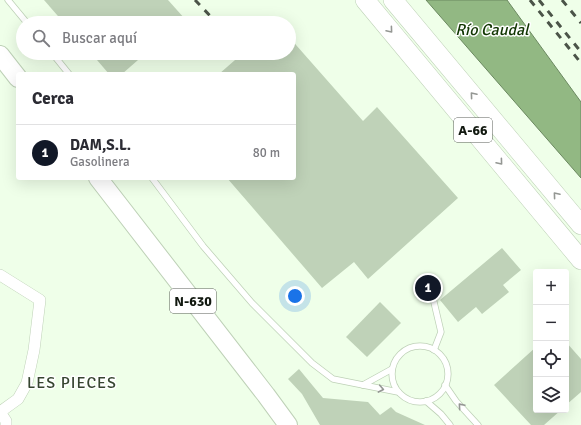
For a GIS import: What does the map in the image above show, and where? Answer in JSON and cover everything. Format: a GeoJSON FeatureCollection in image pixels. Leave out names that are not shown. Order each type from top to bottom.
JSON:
{"type":"FeatureCollection","features":[{"type":"Feature","properties":{"kind":"highway","name":"A-66"},"geometry":{"type":"LineString","coordinates":[[365,0],[581,260]]}},
{"type":"Feature","properties":{"kind":"highway","name":"A-66"},"geometry":{"type":"LineString","coordinates":[[394,0],[581,225]]}},
{"type":"Feature","properties":{"kind":"highway"},"geometry":{"type":"LineString","coordinates":[[0,55],[16,75]]}},
{"type":"Feature","properties":{"kind":"highway","name":"N-630"},"geometry":{"type":"LineString","coordinates":[[100,180],[266,394],[288,425]]}},
{"type":"Feature","properties":{"kind":"street"},"geometry":{"type":"LineString","coordinates":[[0,275],[40,300],[34,350],[27,383],[18,399],[0,412],[6,421],[6,425]]}},
{"type":"Feature","properties":{"kind":"lane"},"geometry":{"type":"LineString","coordinates":[[8,0],[21,16]]}},
{"type":"Feature","properties":{"kind":"lane"},"geometry":{"type":"LineString","coordinates":[[58,60],[67,72]]}},
{"type":"Feature","properties":{"kind":"lane"},"geometry":{"type":"LineString","coordinates":[[153,180],[207,252],[252,302],[312,363],[333,379],[398,392]]}},
{"type":"Feature","properties":{"kind":"lane"},"geometry":{"type":"LineString","coordinates":[[433,298],[441,332],[434,350]]}},
{"type":"Feature","properties":{"kind":"lane"},"geometry":{"type":"LineString","coordinates":[[413,346],[424,346],[434,350],[443,357],[447,367],[448,378],[445,385],[436,396],[426,401],[415,401],[404,397],[398,392],[392,380],[392,369],[396,359],[403,351],[413,346]]}},
{"type":"Feature","properties":{"kind":"lane"},"geometry":{"type":"LineString","coordinates":[[363,385],[392,369]]}},
{"type":"Feature","properties":{"kind":"lane"},"geometry":{"type":"LineString","coordinates":[[445,385],[456,401],[478,425]]}},
{"type":"Feature","properties":{"kind":"lane"},"geometry":{"type":"LineString","coordinates":[[426,401],[441,414],[450,425]]}},
{"type":"Feature","properties":{"kind":"water","name":"Río Caudal"},"geometry":{"type":"Polygon","coordinates":[[[426,0],[507,0],[581,102],[581,178],[426,0]]]}},
{"type":"Feature","properties":{"kind":"building"},"geometry":{"type":"Polygon","coordinates":[[[44,0],[168,0],[182,16],[58,16],[44,0]]]}},
{"type":"Feature","properties":{"kind":"building"},"geometry":{"type":"Polygon","coordinates":[[[296,45],[363,121],[377,107],[458,198],[368,279],[354,262],[322,288],[229,180],[296,180],[296,72],[221,72],[235,60],[296,60],[296,45]]]}},
{"type":"Feature","properties":{"kind":"building"},"geometry":{"type":"Polygon","coordinates":[[[97,60],[138,60],[124,72],[107,72],[97,60]]]}},
{"type":"Feature","properties":{"kind":"building"},"geometry":{"type":"Polygon","coordinates":[[[502,248],[521,270],[503,285],[509,292],[482,314],[476,307],[458,322],[440,300],[502,248]]]}},
{"type":"Feature","properties":{"kind":"building"},"geometry":{"type":"Polygon","coordinates":[[[423,276],[431,280],[437,280],[434,294],[430,295],[429,297],[419,296],[423,276]]]}},
{"type":"Feature","properties":{"kind":"building"},"geometry":{"type":"Polygon","coordinates":[[[380,302],[401,323],[367,357],[346,337],[380,302]]]}},
{"type":"Feature","properties":{"kind":"building"},"geometry":{"type":"Polygon","coordinates":[[[569,345],[581,359],[581,392],[569,402],[569,345]]]}},
{"type":"Feature","properties":{"kind":"building"},"geometry":{"type":"Polygon","coordinates":[[[533,350],[533,413],[558,413],[544,425],[531,425],[494,385],[533,350]]]}},
{"type":"Feature","properties":{"kind":"building"},"geometry":{"type":"Polygon","coordinates":[[[299,369],[323,398],[368,402],[380,415],[391,407],[396,412],[425,425],[320,425],[302,394],[288,379],[299,369]]]}},
{"type":"Feature","properties":{"kind":"railway"},"geometry":{"type":"LineString","coordinates":[[195,0],[210,16]]}},
{"type":"Feature","properties":{"kind":"railway"},"geometry":{"type":"LineString","coordinates":[[530,0],[581,63]]}},
{"type":"Feature","properties":{"kind":"railway"},"geometry":{"type":"LineString","coordinates":[[539,0],[581,52]]}},
{"type":"Feature","properties":{"kind":"railway"},"geometry":{"type":"LineString","coordinates":[[562,0],[581,23]]}},
{"type":"Feature","properties":{"kind":"place","name":"DAM,S.L."},"geometry":{"type":"Point","coordinates":[428,288]}},
{"type":"Feature","properties":{"kind":"district","name":"LES PIECES"},"geometry":{"type":"Point","coordinates":[72,383]}}]}
